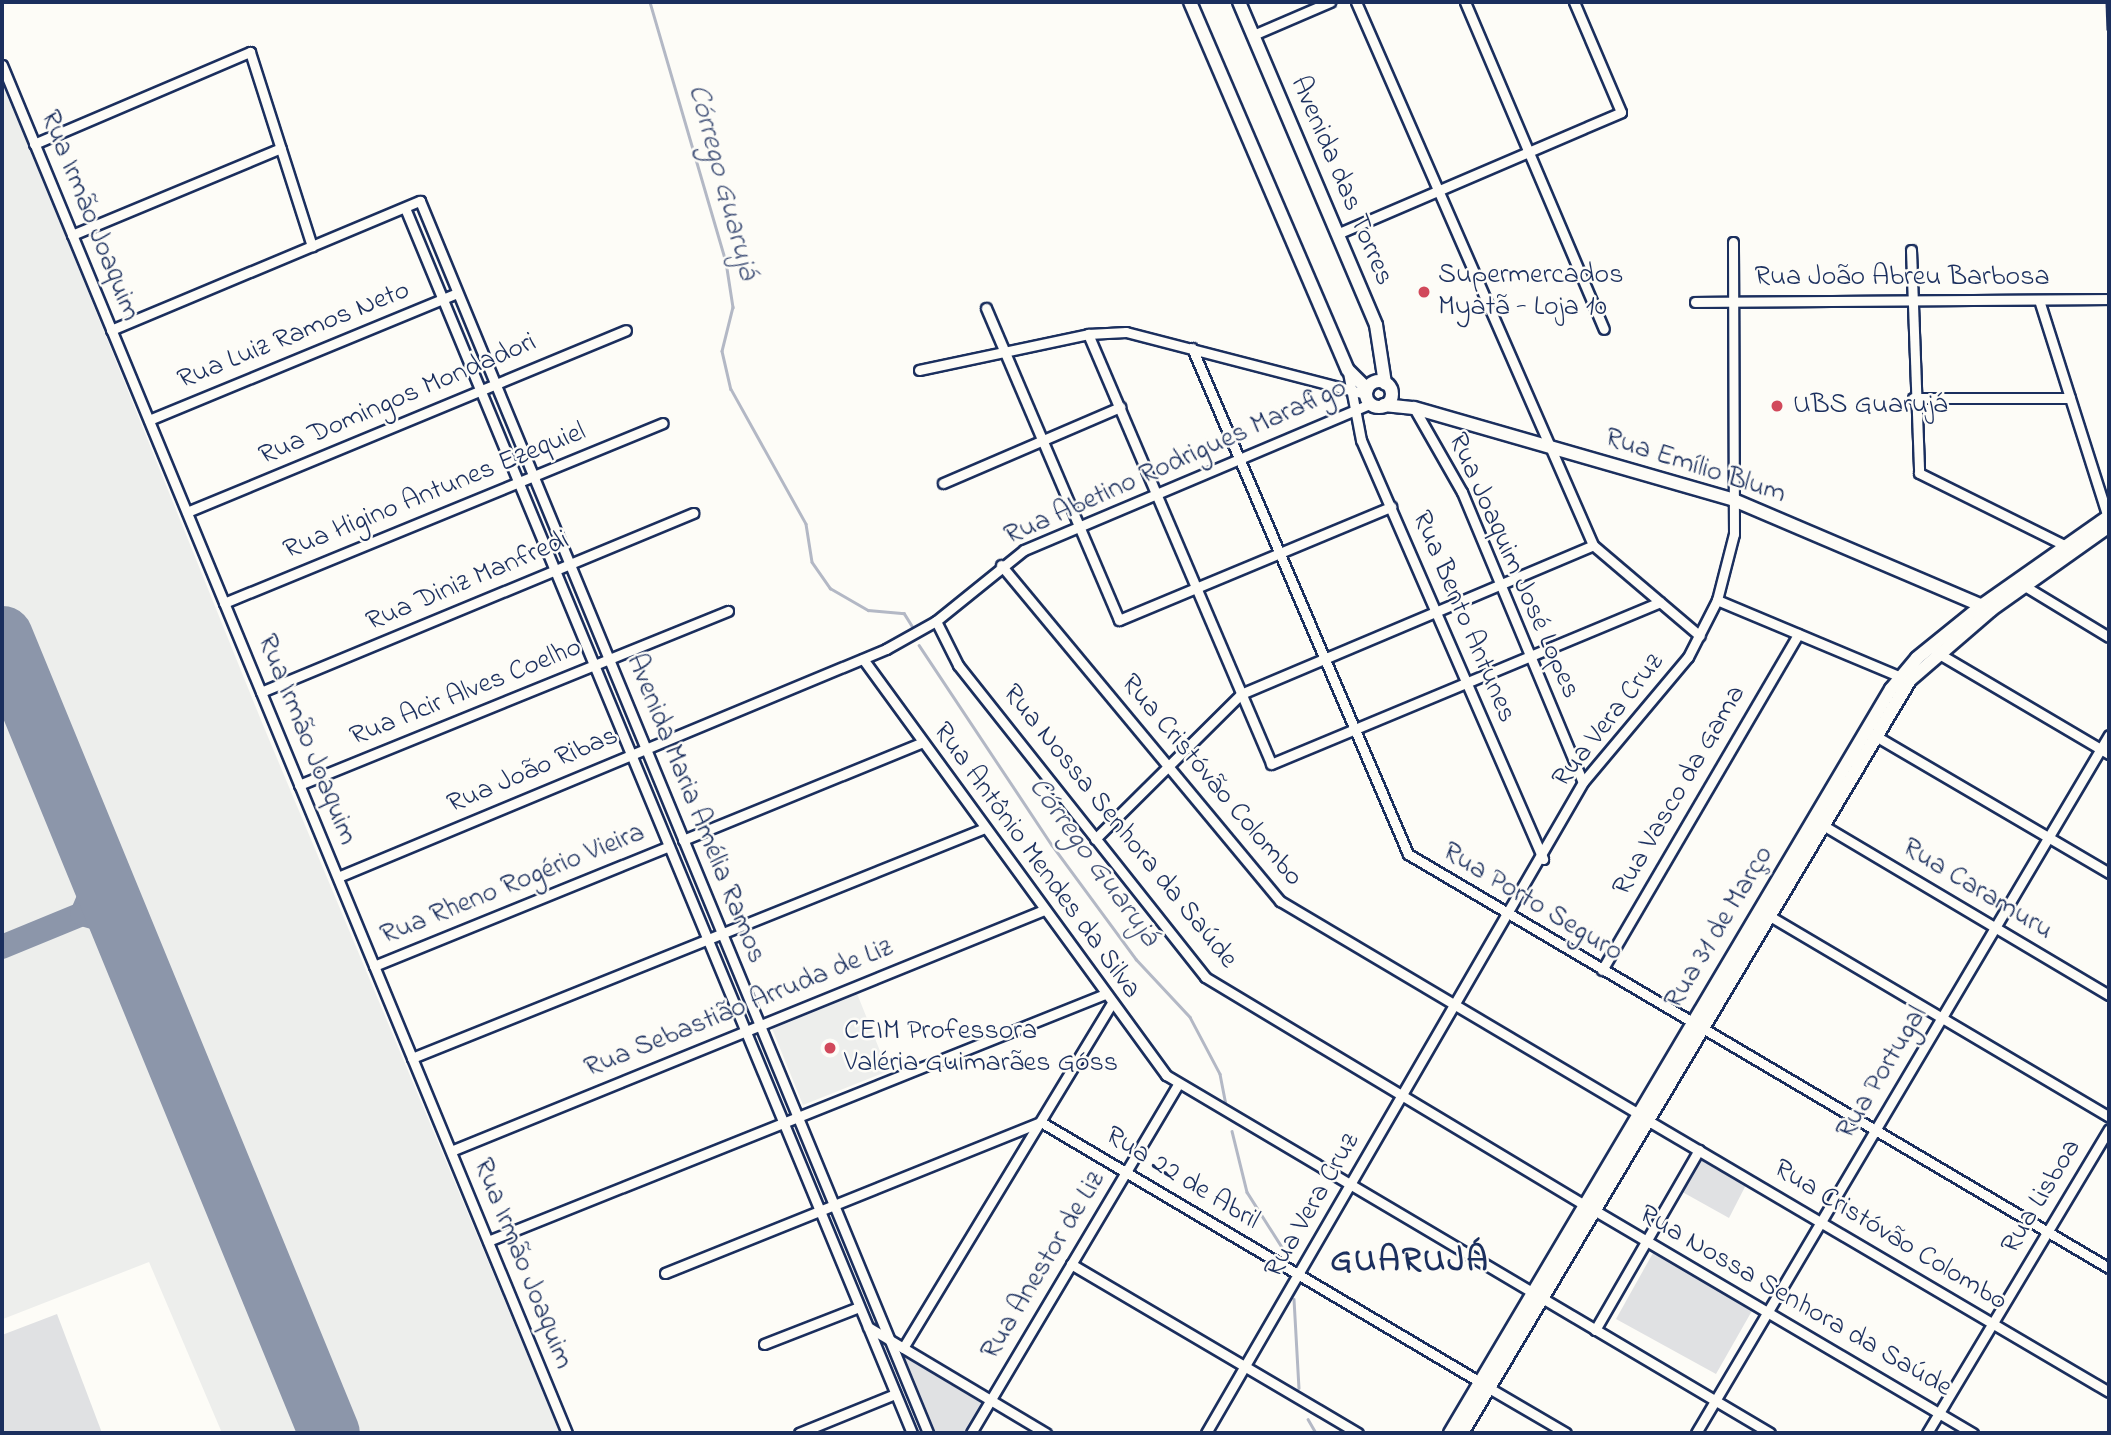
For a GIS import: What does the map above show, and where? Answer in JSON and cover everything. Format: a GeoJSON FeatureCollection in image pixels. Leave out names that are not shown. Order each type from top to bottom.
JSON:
{"type":"FeatureCollection","features":[{"type":"Feature","properties":{"kind":"main road"},"geometry":{"type":"LineString","coordinates":[[1190,2],[1348,370],[1368,396],[1388,388]]}},
{"type":"Feature","properties":{"kind":"main road","name":"Avenida das Torres"},"geometry":{"type":"LineString","coordinates":[[1239,2],[1376,325],[1388,388]]}},
{"type":"Feature","properties":{"kind":"main road"},"geometry":{"type":"LineString","coordinates":[[1384,405],[1388,388]]}},
{"type":"Feature","properties":{"kind":"main road","name":"Rua Emílio Blum"},"geometry":{"type":"LineString","coordinates":[[1388,388],[1414,408]]}},
{"type":"Feature","properties":{"kind":"main road","name":"Rua Emílio Blum"},"geometry":{"type":"LineString","coordinates":[[1368,396],[1384,405],[1414,408],[1734,500],[1986,608]]}},
{"type":"Feature","properties":{"kind":"main road","name":"Rua 31 de Março"},"geometry":{"type":"LineString","coordinates":[[1462,1433],[1485,1385],[1900,677],[1986,608],[2109,520]]}},
{"type":"Feature","properties":{"kind":"main road","name":"Rua 31 de Março"},"geometry":{"type":"LineString","coordinates":[[1697,1026],[1768,915],[1874,735],[1936,652],[1986,608],[2023,585],[2068,547]]}},
{"type":"Feature","properties":{"kind":"main road","name":"Rua 31 de Março"},"geometry":{"type":"LineString","coordinates":[[1450,1433],[1485,1385]]}},
{"type":"Feature","properties":{"kind":"street"},"geometry":{"type":"LineString","coordinates":[[1253,35],[1330,2]]}},
{"type":"Feature","properties":{"kind":"street"},"geometry":{"type":"LineString","coordinates":[[1356,2],[1592,545],[1700,636]]}},
{"type":"Feature","properties":{"kind":"street"},"geometry":{"type":"LineString","coordinates":[[1465,2],[1604,329]]}},
{"type":"Feature","properties":{"kind":"street"},"geometry":{"type":"LineString","coordinates":[[1337,234],[1621,112],[1574,2]]}},
{"type":"Feature","properties":{"kind":"street"},"geometry":{"type":"LineString","coordinates":[[34,144],[250,52],[312,246]]}},
{"type":"Feature","properties":{"kind":"street","name":"Rua Irmão Joaquim"},"geometry":{"type":"LineString","coordinates":[[2,65],[567,1433]]}},
{"type":"Feature","properties":{"kind":"street"},"geometry":{"type":"LineString","coordinates":[[72,235],[281,148]]}},
{"type":"Feature","properties":{"kind":"street","name":"Avenida Maria Amélia Ramos"},"geometry":{"type":"LineString","coordinates":[[912,1433],[405,208],[419,201],[928,1433]]}},
{"type":"Feature","properties":{"kind":"street"},"geometry":{"type":"LineString","coordinates":[[111,330],[405,208]]}},
{"type":"Feature","properties":{"kind":"street","name":"Rua Vera Cruz"},"geometry":{"type":"LineString","coordinates":[[1206,1433],[1544,859],[1583,782],[1700,636],[1717,600],[1733,553],[1733,242]]}},
{"type":"Feature","properties":{"kind":"street"},"geometry":{"type":"LineString","coordinates":[[1912,250],[1916,464],[1925,480],[2068,547]]}},
{"type":"Feature","properties":{"kind":"street","name":"Rua Luiz Ramos Neto"},"geometry":{"type":"LineString","coordinates":[[149,420],[457,293]]}},
{"type":"Feature","properties":{"kind":"street","name":"Rua João Abreu Barbosa"},"geometry":{"type":"LineString","coordinates":[[1695,302],[2109,299]]}},
{"type":"Feature","properties":{"kind":"street"},"geometry":{"type":"LineString","coordinates":[[2039,300],[2109,520]]}},
{"type":"Feature","properties":{"kind":"street"},"geometry":{"type":"LineString","coordinates":[[986,308],[1119,620],[1391,507]]}},
{"type":"Feature","properties":{"kind":"street","name":"Rua Domingos Mondadori"},"geometry":{"type":"LineString","coordinates":[[187,512],[626,330]]}},
{"type":"Feature","properties":{"kind":"street"},"geometry":{"type":"LineString","coordinates":[[919,370],[1088,334],[1126,332],[1368,396]]}},
{"type":"Feature","properties":{"kind":"street"},"geometry":{"type":"LineString","coordinates":[[1088,334],[1271,764],[1660,602]]}},
{"type":"Feature","properties":{"kind":"street","name":"Rua Porto Seguro"},"geometry":{"type":"LineString","coordinates":[[1192,348],[1400,845],[1510,916],[2109,1268]]}},
{"type":"Feature","properties":{"kind":"street"},"geometry":{"type":"LineString","coordinates":[[1348,370],[1352,391]]}},
{"type":"Feature","properties":{"kind":"street","name":"Rua Bento Antunes"},"geometry":{"type":"LineString","coordinates":[[1352,391],[1355,410],[1391,507],[1544,859]]}},
{"type":"Feature","properties":{"kind":"street","name":"Rua Abetino Rodrigues Marafigo"},"geometry":{"type":"LineString","coordinates":[[863,659],[936,621],[1001,565],[1080,528],[1355,410],[1368,396]]}},
{"type":"Feature","properties":{"kind":"street"},"geometry":{"type":"LineString","coordinates":[[1913,398],[2070,398]]}},
{"type":"Feature","properties":{"kind":"street"},"geometry":{"type":"LineString","coordinates":[[943,483],[1120,407]]}},
{"type":"Feature","properties":{"kind":"street","name":"Rua Joaquim José Lopes"},"geometry":{"type":"LineString","coordinates":[[1414,408],[1456,480],[1583,782]]}},
{"type":"Feature","properties":{"kind":"street","name":"Rua Higino Antunes Ezequiel"},"geometry":{"type":"LineString","coordinates":[[224,603],[663,423]]}},
{"type":"Feature","properties":{"kind":"street","name":"Rua Diniz Manfredi"},"geometry":{"type":"LineString","coordinates":[[261,692],[693,513]]}},
{"type":"Feature","properties":{"kind":"street"},"geometry":{"type":"LineString","coordinates":[[1096,839],[1241,694],[1592,545]]}},
{"type":"Feature","properties":{"kind":"street","name":"Rua Cristóvão Colombo"},"geometry":{"type":"LineString","coordinates":[[1001,565],[1280,901],[2109,1392]]}},
{"type":"Feature","properties":{"kind":"street"},"geometry":{"type":"LineString","coordinates":[[2023,585],[2109,637]]}},
{"type":"Feature","properties":{"kind":"street"},"geometry":{"type":"LineString","coordinates":[[1717,600],[1900,677]]}},
{"type":"Feature","properties":{"kind":"street","name":"Rua Acir Alves Coelho"},"geometry":{"type":"LineString","coordinates":[[299,785],[728,611]]}},
{"type":"Feature","properties":{"kind":"street","name":"Rua Nossa Senhora da Saúde"},"geometry":{"type":"LineString","coordinates":[[936,621],[958,665],[1206,977],[1403,1098],[1973,1433]]}},
{"type":"Feature","properties":{"kind":"street","name":"Rua Vasco da Gama"},"geometry":{"type":"LineString","coordinates":[[1602,970],[1798,634]]}},
{"type":"Feature","properties":{"kind":"street"},"geometry":{"type":"LineString","coordinates":[[1936,652],[2105,752]]}},
{"type":"Feature","properties":{"kind":"street","name":"Rua Antônio Mendes da Silva"},"geometry":{"type":"LineString","coordinates":[[863,659],[1105,994],[1178,1085]]}},
{"type":"Feature","properties":{"kind":"street","name":"Rua João Ribas"},"geometry":{"type":"LineString","coordinates":[[338,877],[863,659]]}},
{"type":"Feature","properties":{"kind":"street"},"geometry":{"type":"LineString","coordinates":[[1874,735],[2109,873]]}},
{"type":"Feature","properties":{"kind":"street","name":"Rua Portugal"},"geometry":{"type":"LineString","coordinates":[[1696,1433],[2049,838],[2105,752],[2109,735]]}},
{"type":"Feature","properties":{"kind":"street","name":"Rua Rheno Rogério Vieira"},"geometry":{"type":"LineString","coordinates":[[683,840],[923,743]]}},
{"type":"Feature","properties":{"kind":"street","name":"Rua Caramuru"},"geometry":{"type":"LineString","coordinates":[[1821,824],[2109,995]]}},
{"type":"Feature","properties":{"kind":"street"},"geometry":{"type":"LineString","coordinates":[[412,1058],[985,828]]}},
{"type":"Feature","properties":{"kind":"street","name":"Rua Rheno Rogério Vieira"},"geometry":{"type":"LineString","coordinates":[[374,966],[669,846]]}},
{"type":"Feature","properties":{"kind":"street","name":"Rua Sebastião Arruda de Liz"},"geometry":{"type":"LineString","coordinates":[[451,1151],[1044,910]]}},
{"type":"Feature","properties":{"kind":"street"},"geometry":{"type":"LineString","coordinates":[[1768,915],[2109,1117]]}},
{"type":"Feature","properties":{"kind":"street"},"geometry":{"type":"LineString","coordinates":[[488,1241],[1105,994]]}},
{"type":"Feature","properties":{"kind":"street"},"geometry":{"type":"LineString","coordinates":[[904,1348],[1112,1003]]}},
{"type":"Feature","properties":{"kind":"street"},"geometry":{"type":"LineString","coordinates":[[1178,1085],[1770,1433]]}},
{"type":"Feature","properties":{"kind":"street","name":"Rua Anestor de Liz"},"geometry":{"type":"LineString","coordinates":[[971,1433],[1178,1085]]}},
{"type":"Feature","properties":{"kind":"street"},"geometry":{"type":"LineString","coordinates":[[666,1273],[1041,1122]]}},
{"type":"Feature","properties":{"kind":"street","name":"Rua 22 de Abril"},"geometry":{"type":"LineString","coordinates":[[1041,1122],[1566,1433]]}},
{"type":"Feature","properties":{"kind":"street","name":"Rua Lisboa"},"geometry":{"type":"LineString","coordinates":[[1927,1433],[2048,1232],[2105,1144],[2109,1129]]}},
{"type":"Feature","properties":{"kind":"street"},"geometry":{"type":"LineString","coordinates":[[1595,1330],[1699,1150]]}},
{"type":"Feature","properties":{"kind":"street"},"geometry":{"type":"LineString","coordinates":[[1071,1264],[1358,1433]]}},
{"type":"Feature","properties":{"kind":"street"},"geometry":{"type":"LineString","coordinates":[[764,1344],[859,1307]]}},
{"type":"Feature","properties":{"kind":"street"},"geometry":{"type":"LineString","coordinates":[[868,1327],[1046,1433]]}},
{"type":"Feature","properties":{"kind":"street"},"geometry":{"type":"LineString","coordinates":[[799,1433],[895,1394]]}},
{"type":"Feature","properties":{"kind":"shaded area"},"geometry":{"type":"Polygon","coordinates":[[[2,79],[263,725],[560,1433],[222,1433],[149,1262],[3,1319],[2,79]]]}},
{"type":"Feature","properties":{"kind":"shaded area","name":"CEIM Professora Valéria Guimarães Góss"},"geometry":{"type":"Polygon","coordinates":[[[856,991],[888,1071],[803,1105],[771,1026],[856,991]]]}},
{"type":"Feature","properties":{"kind":"shaded area"},"geometry":{"type":"Polygon","coordinates":[[[1699,1150],[1749,1179],[1729,1218],[1677,1189],[1699,1150]]]}},
{"type":"Feature","properties":{"kind":"shaded area"},"geometry":{"type":"Polygon","coordinates":[[[1653,1253],[1753,1309],[1716,1374],[1616,1319],[1653,1253]]]}},
{"type":"Feature","properties":{"kind":"shaded area"},"geometry":{"type":"Polygon","coordinates":[[[57,1314],[102,1433],[2,1433],[2,1335],[57,1314]]]}},
{"type":"Feature","properties":{"kind":"shaded area"},"geometry":{"type":"Polygon","coordinates":[[[890,1340],[991,1400],[971,1433],[928,1433],[890,1340]]]}},
{"type":"Feature","properties":{"kind":"waterway","name":"Córrego Guarujá"},"geometry":{"type":"LineString","coordinates":[[650,2],[726,262],[733,307],[722,351],[731,389],[806,524],[812,562],[830,588],[868,610],[904,613],[912,626]]}},
{"type":"Feature","properties":{"kind":"waterway","name":"Córrego Guarujá"},"geometry":{"type":"LineString","coordinates":[[919,645],[1052,845],[1136,959],[1190,1017],[1220,1074],[1226,1104]]}},
{"type":"Feature","properties":{"kind":"waterway","name":"Córrego Guarujá"},"geometry":{"type":"LineString","coordinates":[[1232,1131],[1247,1192],[1287,1255]]}},
{"type":"Feature","properties":{"kind":"waterway","name":"Córrego Guarujá"},"geometry":{"type":"LineString","coordinates":[[1294,1299],[1299,1388]]}},
{"type":"Feature","properties":{"kind":"waterway","name":"Córrego Guarujá"},"geometry":{"type":"LineString","coordinates":[[1308,1419],[1316,1433]]}},
{"type":"Feature","properties":{"kind":"taxiway"},"geometry":{"type":"LineString","coordinates":[[82,914],[99,874]]}},
{"type":"Feature","properties":{"kind":"taxiway"},"geometry":{"type":"LineString","coordinates":[[2,947],[82,914],[120,925]]}},
{"type":"Feature","properties":{"kind":"runway"},"geometry":{"type":"LineString","coordinates":[[2,636],[329,1433]]}},
{"type":"Feature","properties":{"kind":"railway"},"geometry":{"type":"LineString","coordinates":[[2108,2],[2109,30]]}},
{"type":"Feature","properties":{"kind":"place","name":"Supermercados Myatã - Loja 10"},"geometry":{"type":"Point","coordinates":[1424,292]}},
{"type":"Feature","properties":{"kind":"place","name":"UBS Guarujá"},"geometry":{"type":"Point","coordinates":[1777,406]}},
{"type":"Feature","properties":{"kind":"place","name":"CEIM Professora Valéria Guimarães Góss"},"geometry":{"type":"Point","coordinates":[830,1048]}},
{"type":"Feature","properties":{"kind":"district","name":"GUARUJÁ"},"geometry":{"type":"Point","coordinates":[1410,1262]}}]}
